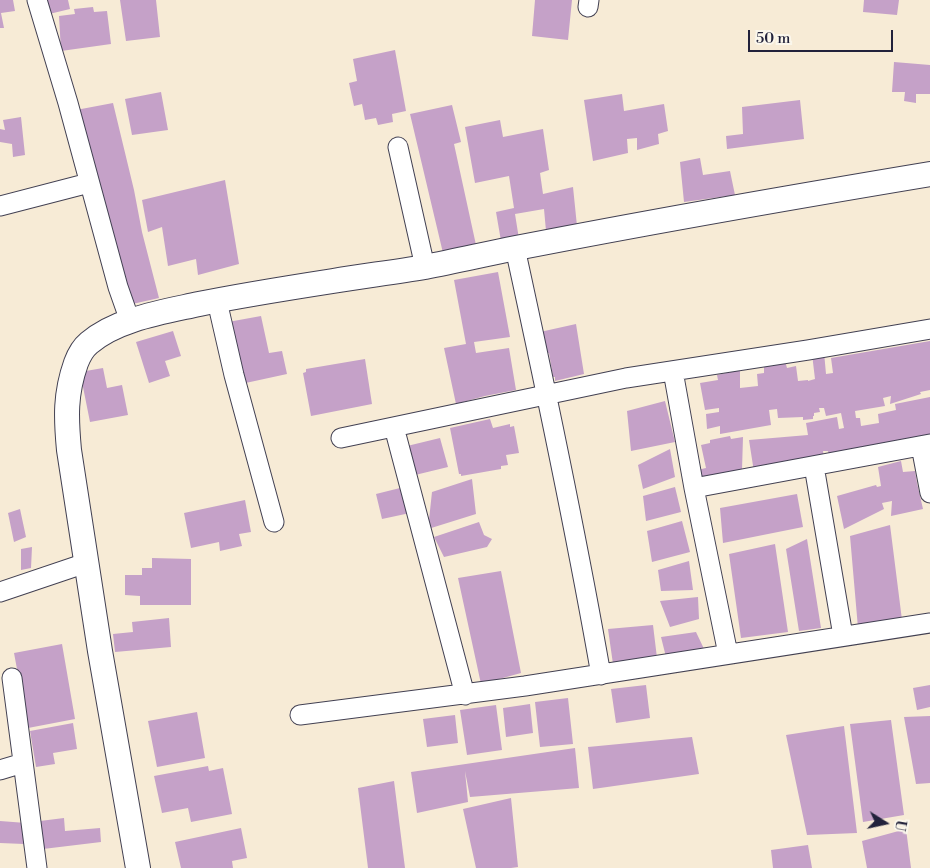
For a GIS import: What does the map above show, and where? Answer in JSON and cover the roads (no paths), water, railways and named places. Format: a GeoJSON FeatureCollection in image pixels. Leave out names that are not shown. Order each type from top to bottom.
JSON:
{"type":"FeatureCollection","features":[{"type":"Feature","properties":{"kind":"street"},"geometry":{"type":"LineString","coordinates":[[37,0],[68,103],[118,287],[130,321]]}},
{"type":"Feature","properties":{"kind":"street"},"geometry":{"type":"LineString","coordinates":[[398,148],[425,267]]}},
{"type":"Feature","properties":{"kind":"street"},"geometry":{"type":"LineString","coordinates":[[138,868],[100,651],[69,450],[67,402],[72,376],[79,355],[87,344],[103,333],[130,321],[217,301],[425,267],[515,248],[930,174]]}},
{"type":"Feature","properties":{"kind":"street"},"geometry":{"type":"LineString","coordinates":[[0,206],[89,183]]}},
{"type":"Feature","properties":{"kind":"street"},"geometry":{"type":"LineString","coordinates":[[515,248],[548,395],[601,675]]}},
{"type":"Feature","properties":{"kind":"street"},"geometry":{"type":"LineString","coordinates":[[217,301],[234,375],[274,522]]}},
{"type":"Feature","properties":{"kind":"street"},"geometry":{"type":"LineString","coordinates":[[341,438],[626,378],[930,329]]}},
{"type":"Feature","properties":{"kind":"street"},"geometry":{"type":"LineString","coordinates":[[673,371],[694,488],[728,654]]}},
{"type":"Feature","properties":{"kind":"street"},"geometry":{"type":"LineString","coordinates":[[394,427],[465,695]]}},
{"type":"Feature","properties":{"kind":"street"},"geometry":{"type":"LineString","coordinates":[[694,488],[925,445],[930,493]]}},
{"type":"Feature","properties":{"kind":"street"},"geometry":{"type":"LineString","coordinates":[[814,466],[843,636]]}},
{"type":"Feature","properties":{"kind":"street"},"geometry":{"type":"LineString","coordinates":[[0,592],[86,563]]}},
{"type":"Feature","properties":{"kind":"street"},"geometry":{"type":"LineString","coordinates":[[300,715],[465,695],[930,623]]}},
{"type":"Feature","properties":{"kind":"street"},"geometry":{"type":"LineString","coordinates":[[12,678],[37,868]]}},
{"type":"Feature","properties":{"kind":"street"},"geometry":{"type":"LineString","coordinates":[[0,770],[23,763]]}}]}
